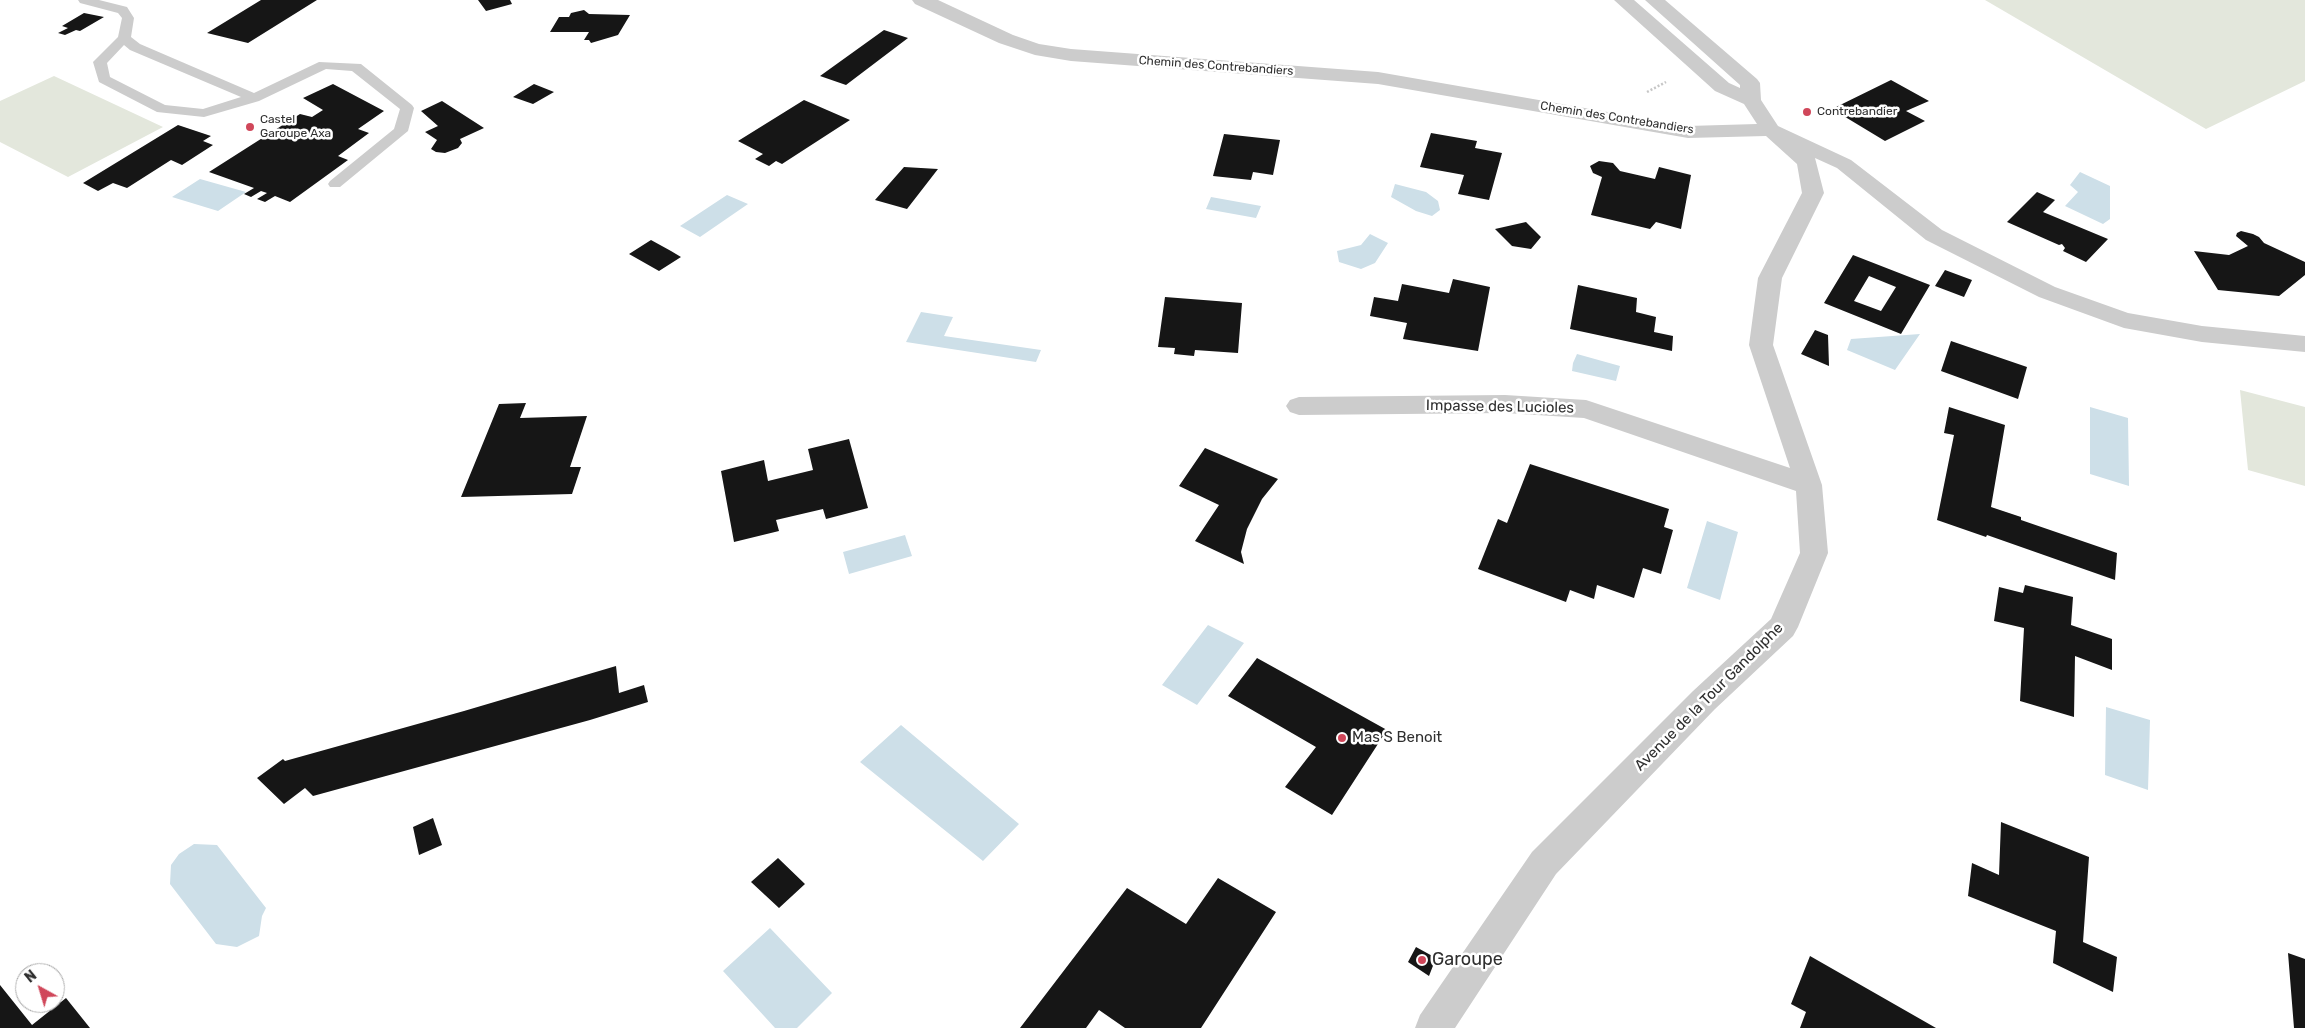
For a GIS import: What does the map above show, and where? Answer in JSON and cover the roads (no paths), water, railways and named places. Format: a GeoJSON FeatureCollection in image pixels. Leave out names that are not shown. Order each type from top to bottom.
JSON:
{"type":"FeatureCollection","features":[{"type":"Feature","properties":{"kind":"street","name":"Chemin des Contrebandiers"},"geometry":{"type":"LineString","coordinates":[[921,0],[940,7],[1006,39],[1036,49],[1071,55],[1378,78],[1688,132],[1771,130],[1844,164],[1934,235],[2047,292],[2124,320],[2202,334],[2305,344]]}},
{"type":"Feature","properties":{"kind":"street"},"geometry":{"type":"LineString","coordinates":[[1624,0],[1722,87],[1750,100],[1750,83],[1654,0]]}},
{"type":"Feature","properties":{"kind":"street","name":"Avenue de la Tour Gandolphe"},"geometry":{"type":"LineString","coordinates":[[1433,1028],[1544,863],[1704,700],[1783,627],[1814,553],[1809,485],[1761,345],[1770,278],[1813,193],[1808,162],[1771,130],[1750,100]]}},
{"type":"Feature","properties":{"kind":"street","name":"Impasse des Lucioles"},"geometry":{"type":"LineString","coordinates":[[1299,406],[1504,404],[1586,409],[1809,485]]}},
{"type":"Feature","properties":{"kind":"lane"},"geometry":{"type":"LineString","coordinates":[[84,0],[123,10],[128,18],[124,38],[100,62],[104,79],[162,109],[204,114],[254,98],[324,65],[356,67],[407,108],[401,131],[335,184]]}},
{"type":"Feature","properties":{"kind":"lane"},"geometry":{"type":"LineString","coordinates":[[124,38],[135,47],[254,98]]}},
{"type":"Feature","properties":{"kind":"place","name":"Contrebandier"},"geometry":{"type":"Point","coordinates":[1807,112]}},
{"type":"Feature","properties":{"kind":"place","name":"Castel Garoupe Axa"},"geometry":{"type":"Point","coordinates":[250,127]}},
{"type":"Feature","properties":{"kind":"place","name":"Mas S Benoit"},"geometry":{"type":"Point","coordinates":[1342,738]}},
{"type":"Feature","properties":{"kind":"place","name":"Garoupe"},"geometry":{"type":"Point","coordinates":[1422,960]}}]}
